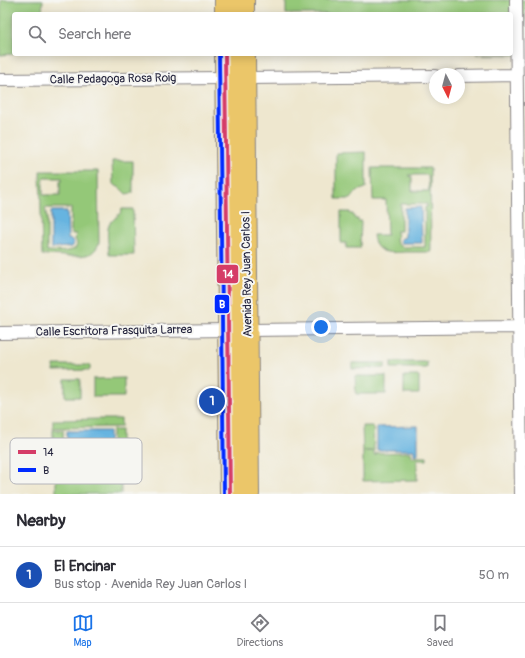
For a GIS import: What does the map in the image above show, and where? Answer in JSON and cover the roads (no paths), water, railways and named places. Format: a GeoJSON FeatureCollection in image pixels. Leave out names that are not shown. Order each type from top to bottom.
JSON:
{"type":"FeatureCollection","features":[{"type":"Feature","properties":{"kind":"main road"},"geometry":{"type":"LineString","coordinates":[[225,0],[225,12]]}},
{"type":"Feature","properties":{"kind":"main road"},"geometry":{"type":"LineString","coordinates":[[244,0],[244,12]]}},
{"type":"Feature","properties":{"kind":"main road","name":"Avenida Rey Juan Carlos I"},"geometry":{"type":"LineString","coordinates":[[225,56],[238,330],[249,494]]}},
{"type":"Feature","properties":{"kind":"main road","name":"Avenida Rey Juan Carlos I"},"geometry":{"type":"LineString","coordinates":[[230,494],[238,330],[245,56]]}},
{"type":"Feature","properties":{"kind":"street"},"geometry":{"type":"LineString","coordinates":[[516,0],[521,494]]}},
{"type":"Feature","properties":{"kind":"street"},"geometry":{"type":"LineString","coordinates":[[465,76],[517,75]]}},
{"type":"Feature","properties":{"kind":"street"},"geometry":{"type":"LineString","coordinates":[[245,78],[429,76]]}},
{"type":"Feature","properties":{"kind":"street","name":"Calle Pedagoga Rosa Roig"},"geometry":{"type":"LineString","coordinates":[[0,80],[225,78]]}},
{"type":"Feature","properties":{"kind":"street","name":"Calle Escritora Frasquita Larrea"},"geometry":{"type":"LineString","coordinates":[[0,333],[519,327]]}},
{"type":"Feature","properties":{"kind":"water"},"geometry":{"type":"Polygon","coordinates":[[[421,207],[422,243],[400,243],[400,239],[405,237],[405,208],[421,207]]]}},
{"type":"Feature","properties":{"kind":"water"},"geometry":{"type":"Polygon","coordinates":[[[51,211],[67,211],[68,239],[72,240],[74,243],[71,247],[51,248],[51,211]]]}},
{"type":"Feature","properties":{"kind":"water"},"geometry":{"type":"Polygon","coordinates":[[[418,426],[418,454],[414,455],[414,450],[377,450],[377,427],[418,426]]]}},
{"type":"Feature","properties":{"kind":"water"},"geometry":{"type":"Polygon","coordinates":[[[67,431],[109,431],[109,438],[67,438],[67,431]]]}},
{"type":"Feature","properties":{"kind":"place","name":"El Encinar"},"geometry":{"type":"Point","coordinates":[212,401]}}]}
